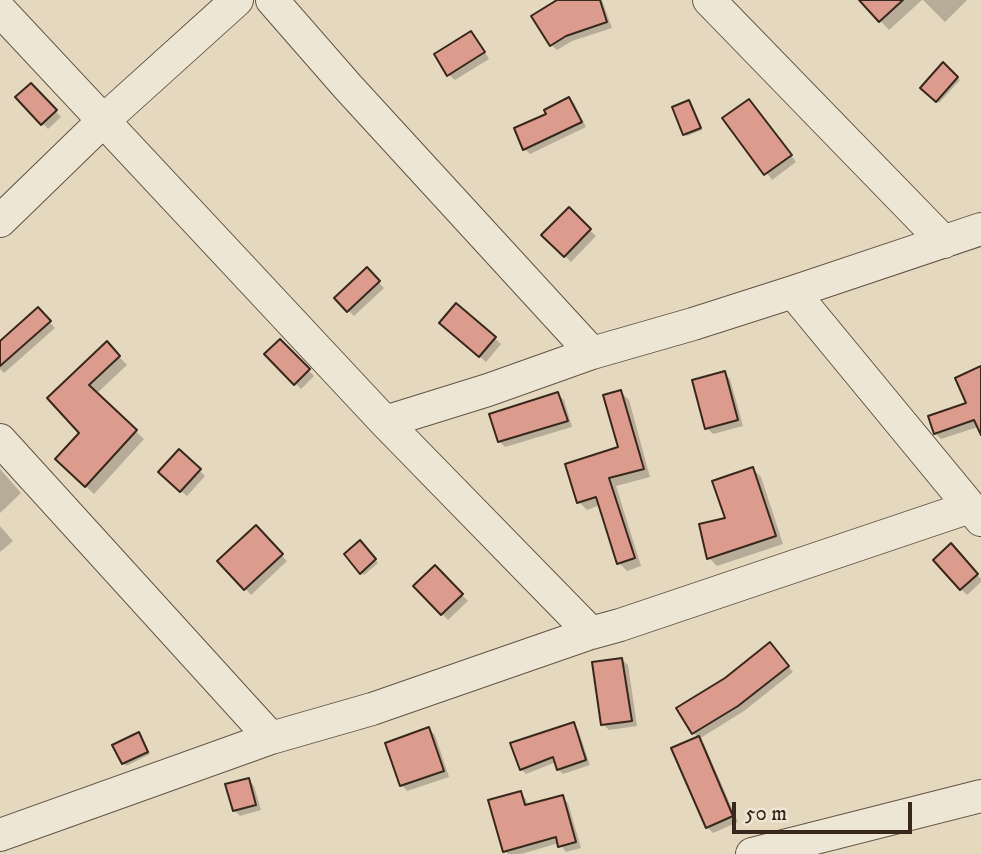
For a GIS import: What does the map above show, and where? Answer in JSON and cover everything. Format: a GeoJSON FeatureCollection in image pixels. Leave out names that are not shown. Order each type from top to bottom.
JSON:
{"type":"FeatureCollection","features":[{"type":"Feature","properties":{"kind":"street"},"geometry":{"type":"LineString","coordinates":[[0,221],[103,121],[237,0]]}},
{"type":"Feature","properties":{"kind":"street"},"geometry":{"type":"LineString","coordinates":[[272,0],[348,87],[592,353]]}},
{"type":"Feature","properties":{"kind":"street"},"geometry":{"type":"LineString","coordinates":[[709,0],[944,242]]}},
{"type":"Feature","properties":{"kind":"street"},"geometry":{"type":"LineString","coordinates":[[0,10],[385,422],[591,633]]}},
{"type":"Feature","properties":{"kind":"street"},"geometry":{"type":"LineString","coordinates":[[385,422],[981,229]]}},
{"type":"Feature","properties":{"kind":"street"},"geometry":{"type":"LineString","coordinates":[[0,835],[271,738],[372,709],[591,633],[976,514],[793,292]]}},
{"type":"Feature","properties":{"kind":"street"},"geometry":{"type":"LineString","coordinates":[[0,440],[271,738]]}},
{"type":"Feature","properties":{"kind":"street"},"geometry":{"type":"LineString","coordinates":[[752,854],[981,796]]}},
{"type":"Feature","properties":{"kind":"building"},"geometry":{"type":"Polygon","coordinates":[[[557,0],[600,0],[607,22],[566,36],[550,46],[531,16],[557,0]]]}},
{"type":"Feature","properties":{"kind":"building"},"geometry":{"type":"Polygon","coordinates":[[[859,0],[903,0],[879,22],[859,0]]]}},
{"type":"Feature","properties":{"kind":"building"},"geometry":{"type":"Polygon","coordinates":[[[471,31],[485,52],[447,76],[434,54],[471,31]]]}},
{"type":"Feature","properties":{"kind":"building"},"geometry":{"type":"Polygon","coordinates":[[[943,62],[958,77],[936,102],[920,88],[943,62]]]}},
{"type":"Feature","properties":{"kind":"building"},"geometry":{"type":"Polygon","coordinates":[[[31,83],[57,110],[41,125],[15,97],[31,83]]]}},
{"type":"Feature","properties":{"kind":"building"},"geometry":{"type":"Polygon","coordinates":[[[569,97],[582,122],[523,150],[514,128],[546,114],[544,110],[569,97]]]}},
{"type":"Feature","properties":{"kind":"building"},"geometry":{"type":"Polygon","coordinates":[[[749,99],[792,155],[764,175],[722,118],[749,99]]]}},
{"type":"Feature","properties":{"kind":"building"},"geometry":{"type":"Polygon","coordinates":[[[689,100],[701,128],[683,135],[672,107],[689,100]]]}},
{"type":"Feature","properties":{"kind":"building"},"geometry":{"type":"Polygon","coordinates":[[[569,207],[591,229],[564,257],[541,235],[569,207]]]}},
{"type":"Feature","properties":{"kind":"building"},"geometry":{"type":"Polygon","coordinates":[[[367,267],[380,281],[347,312],[334,298],[367,267]]]}},
{"type":"Feature","properties":{"kind":"building"},"geometry":{"type":"Polygon","coordinates":[[[456,303],[496,337],[479,357],[439,323],[456,303]]]}},
{"type":"Feature","properties":{"kind":"building"},"geometry":{"type":"Polygon","coordinates":[[[38,307],[51,321],[0,366],[0,341],[38,307]]]}},
{"type":"Feature","properties":{"kind":"building"},"geometry":{"type":"Polygon","coordinates":[[[280,339],[310,369],[294,385],[264,354],[280,339]]]}},
{"type":"Feature","properties":{"kind":"building"},"geometry":{"type":"Polygon","coordinates":[[[107,341],[120,356],[89,385],[137,430],[85,487],[55,459],[79,433],[47,398],[107,341]]]}},
{"type":"Feature","properties":{"kind":"building"},"geometry":{"type":"Polygon","coordinates":[[[981,366],[981,435],[974,420],[934,434],[928,416],[966,403],[955,378],[981,366]]]}},
{"type":"Feature","properties":{"kind":"building"},"geometry":{"type":"Polygon","coordinates":[[[725,371],[738,420],[705,429],[692,380],[725,371]]]}},
{"type":"Feature","properties":{"kind":"building"},"geometry":{"type":"Polygon","coordinates":[[[621,390],[644,469],[609,478],[635,558],[617,564],[596,497],[577,503],[565,464],[618,447],[603,395],[621,390]]]}},
{"type":"Feature","properties":{"kind":"building"},"geometry":{"type":"Polygon","coordinates":[[[558,392],[568,421],[498,442],[489,414],[558,392]]]}},
{"type":"Feature","properties":{"kind":"building"},"geometry":{"type":"Polygon","coordinates":[[[179,449],[201,469],[180,492],[158,472],[179,449]]]}},
{"type":"Feature","properties":{"kind":"building"},"geometry":{"type":"Polygon","coordinates":[[[753,467],[776,536],[707,559],[699,524],[725,518],[712,481],[753,467]]]}},
{"type":"Feature","properties":{"kind":"building"},"geometry":{"type":"Polygon","coordinates":[[[256,525],[283,554],[244,590],[217,561],[256,525]]]}},
{"type":"Feature","properties":{"kind":"building"},"geometry":{"type":"Polygon","coordinates":[[[360,540],[376,559],[360,574],[344,554],[360,540]]]}},
{"type":"Feature","properties":{"kind":"building"},"geometry":{"type":"Polygon","coordinates":[[[951,543],[978,574],[960,590],[933,560],[951,543]]]}},
{"type":"Feature","properties":{"kind":"building"},"geometry":{"type":"Polygon","coordinates":[[[435,565],[463,594],[441,615],[413,586],[435,565]]]}},
{"type":"Feature","properties":{"kind":"building"},"geometry":{"type":"Polygon","coordinates":[[[770,642],[789,666],[738,706],[692,734],[676,708],[725,678],[770,642]]]}},
{"type":"Feature","properties":{"kind":"building"},"geometry":{"type":"Polygon","coordinates":[[[622,658],[632,721],[601,725],[592,662],[622,658]]]}},
{"type":"Feature","properties":{"kind":"building"},"geometry":{"type":"Polygon","coordinates":[[[574,722],[586,760],[557,770],[553,757],[520,770],[510,743],[574,722]]]}},
{"type":"Feature","properties":{"kind":"building"},"geometry":{"type":"Polygon","coordinates":[[[429,727],[444,771],[400,786],[385,743],[429,727]]]}},
{"type":"Feature","properties":{"kind":"building"},"geometry":{"type":"Polygon","coordinates":[[[139,732],[148,752],[122,764],[112,745],[139,732]]]}},
{"type":"Feature","properties":{"kind":"building"},"geometry":{"type":"Polygon","coordinates":[[[699,736],[733,816],[706,828],[671,748],[699,736]]]}},
{"type":"Feature","properties":{"kind":"building"},"geometry":{"type":"Polygon","coordinates":[[[249,778],[256,805],[233,811],[225,784],[249,778]]]}},
{"type":"Feature","properties":{"kind":"building"},"geometry":{"type":"Polygon","coordinates":[[[521,791],[525,805],[563,795],[576,842],[558,847],[556,837],[503,852],[488,800],[521,791]]]}}]}
